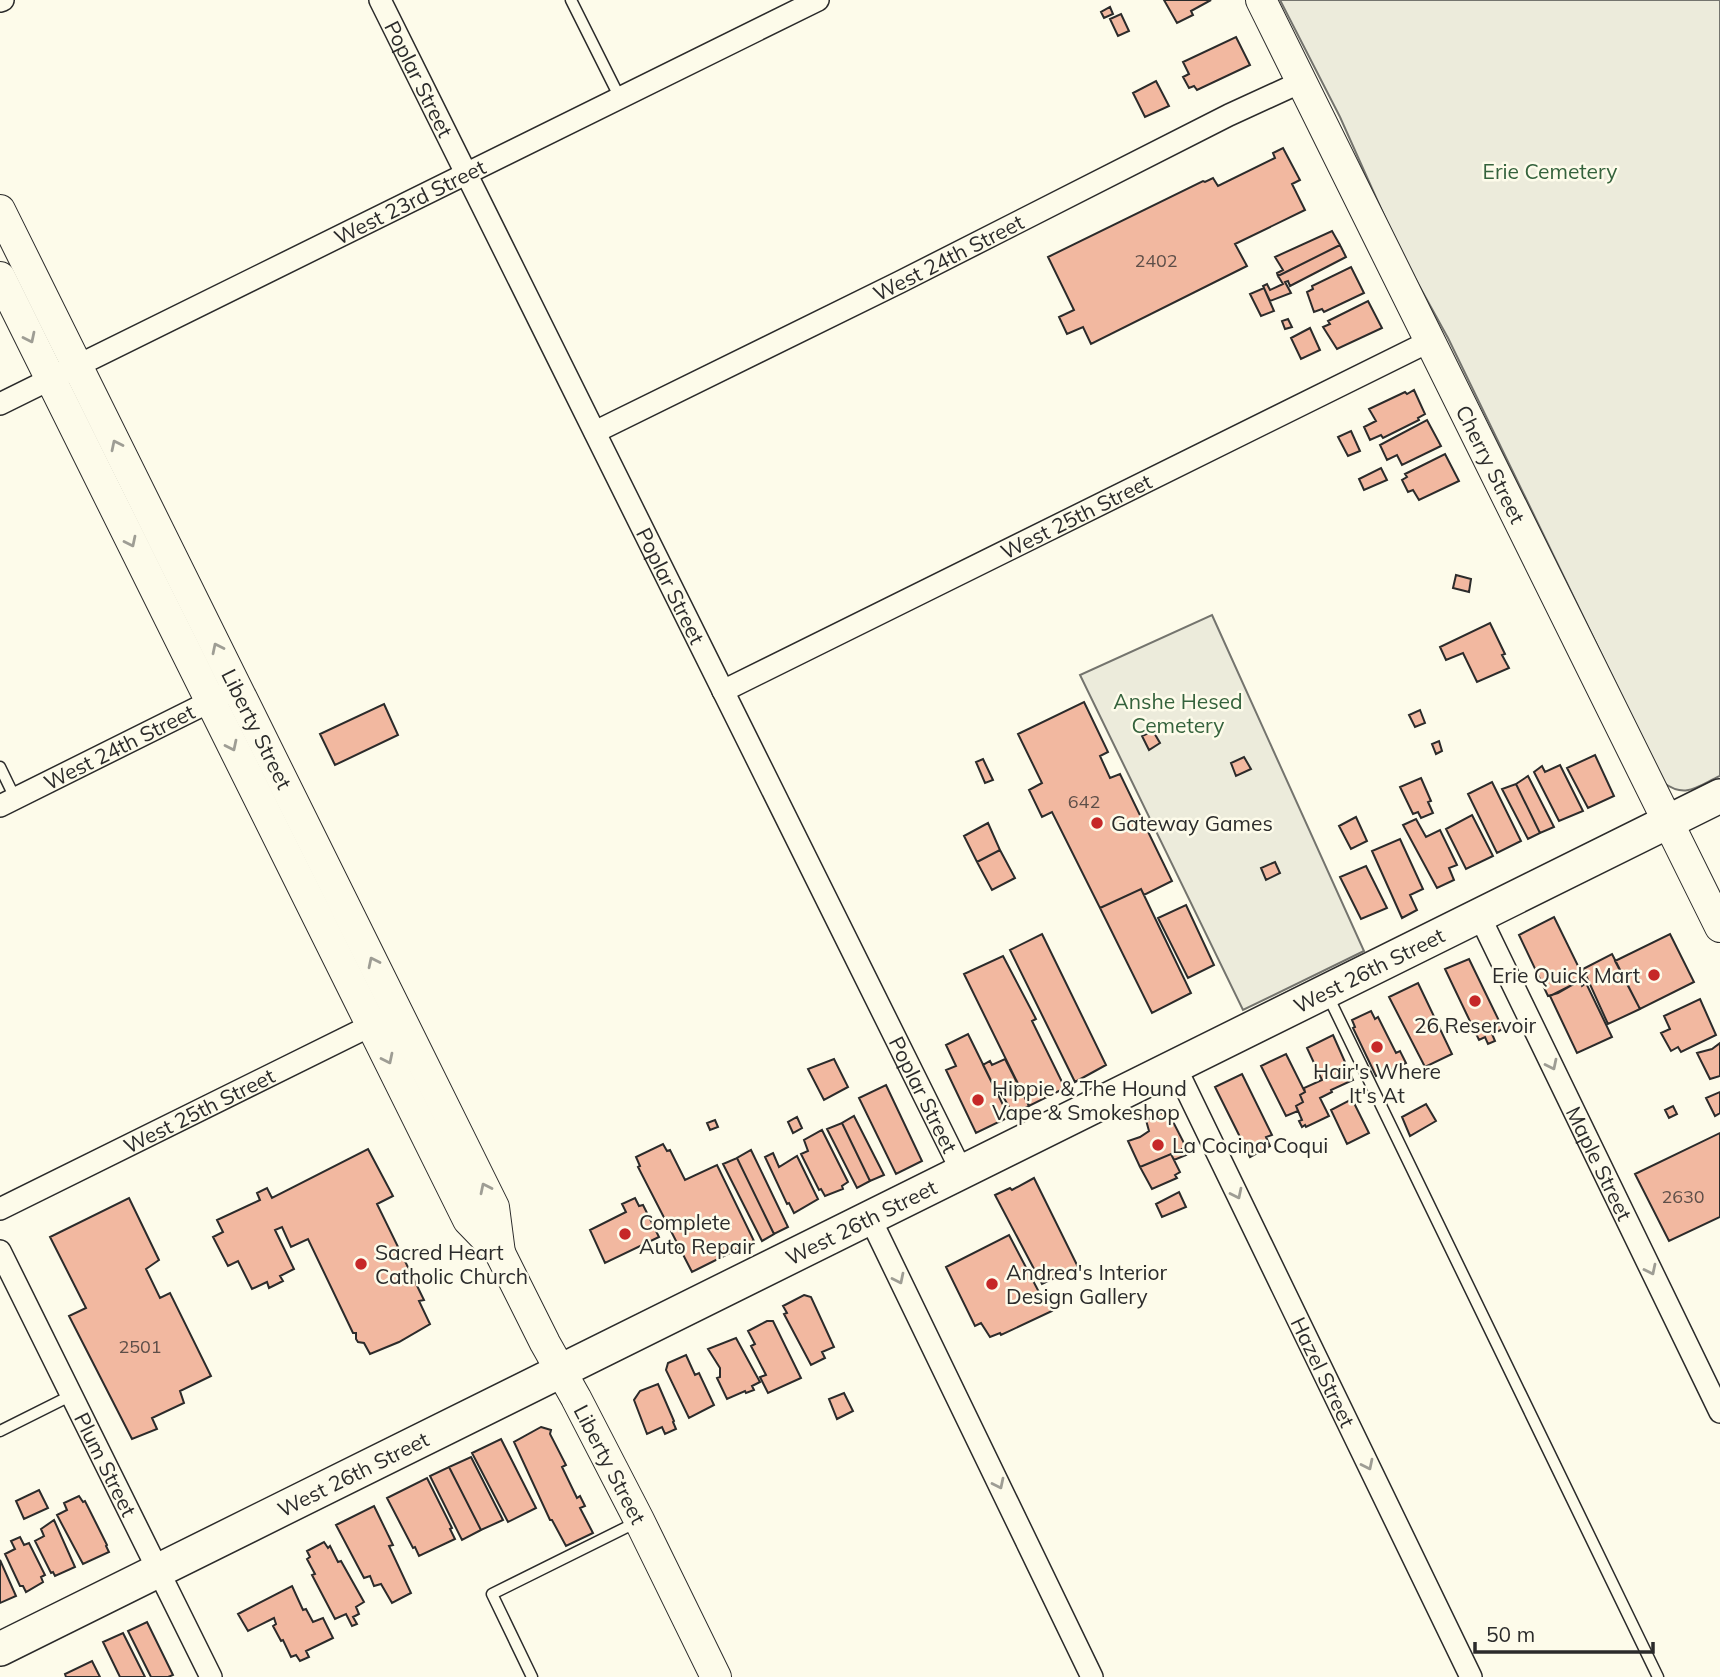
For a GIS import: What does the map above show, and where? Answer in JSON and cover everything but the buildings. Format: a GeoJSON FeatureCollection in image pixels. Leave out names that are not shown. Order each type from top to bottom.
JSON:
{"type":"FeatureCollection","features":[{"type":"Feature","properties":{"kind":"main road","name":"Cherry Street"},"geometry":{"type":"LineString","coordinates":[[1261,0],[1720,927]]}},
{"type":"Feature","properties":{"kind":"main road","name":"Liberty Street"},"geometry":{"type":"LineString","coordinates":[[0,210],[64,373],[211,702],[468,1220],[500,1253],[639,1520],[716,1677]]}},
{"type":"Feature","properties":{"kind":"main road","name":"Liberty Street"},"geometry":{"type":"LineString","coordinates":[[0,277],[64,373],[237,688],[494,1207],[500,1253]]}},
{"type":"Feature","properties":{"kind":"main road","name":"West 26th Street"},"geometry":{"type":"LineString","coordinates":[[0,1649],[1720,796]]}},
{"type":"Feature","properties":{"kind":"street","name":"Poplar Street"},"geometry":{"type":"LineString","coordinates":[[380,0],[962,1172]]}},
{"type":"Feature","properties":{"kind":"street","name":"West 23rd Street"},"geometry":{"type":"LineString","coordinates":[[0,404],[818,0]]}},
{"type":"Feature","properties":{"kind":"street","name":"West 24th Street"},"geometry":{"type":"LineString","coordinates":[[594,432],[900,282],[1229,115],[1301,82]]}},
{"type":"Feature","properties":{"kind":"street","name":"West 25th Street"},"geometry":{"type":"LineString","coordinates":[[723,691],[1430,341]]}},
{"type":"Feature","properties":{"kind":"street","name":"West 24th Street"},"geometry":{"type":"LineString","coordinates":[[8,802],[237,688]]}},
{"type":"Feature","properties":{"kind":"street","name":"Maple Street"},"geometry":{"type":"LineString","coordinates":[[1479,915],[1720,1412]]}},
{"type":"Feature","properties":{"kind":"street","name":"West 25th Street"},"geometry":{"type":"LineString","coordinates":[[0,1209],[398,1012]]}},
{"type":"Feature","properties":{"kind":"street","name":"Hazel Street"},"geometry":{"type":"LineString","coordinates":[[1175,1066],[1471,1677]]}},
{"type":"Feature","properties":{"kind":"street"},"geometry":{"type":"LineString","coordinates":[[870,1217],[1093,1677]]}},
{"type":"Feature","properties":{"kind":"street","name":"Plum Street"},"geometry":{"type":"LineString","coordinates":[[0,1251],[211,1677]]}},
{"type":"Feature","properties":{"kind":"lane"},"geometry":{"type":"LineString","coordinates":[[571,0],[620,98]]}},
{"type":"Feature","properties":{"kind":"lane"},"geometry":{"type":"LineString","coordinates":[[0,767],[8,802]]}},
{"type":"Feature","properties":{"kind":"lane"},"geometry":{"type":"LineString","coordinates":[[1325,992],[1658,1677]]}},
{"type":"Feature","properties":{"kind":"lane"},"geometry":{"type":"LineString","coordinates":[[0,1431],[72,1395]]}},
{"type":"Feature","properties":{"kind":"lane"},"geometry":{"type":"LineString","coordinates":[[532,1677],[492,1594],[639,1520]]}},
{"type":"Feature","properties":{"kind":"green space","name":"Erie Cemetery"},"geometry":{"type":"Polygon","coordinates":[[[1280,0],[1720,0],[1720,776],[1686,790],[1672,788],[1664,783],[1448,338],[1400,251],[1340,117],[1280,0]]]}},
{"type":"Feature","properties":{"kind":"green space","name":"Anshe Hesed Cemetery"},"geometry":{"type":"Polygon","coordinates":[[[1212,615],[1364,951],[1243,1010],[1080,675],[1212,615]]]}},
{"type":"Feature","properties":{"kind":"place","name":"Gateway Games"},"geometry":{"type":"Point","coordinates":[1097,823]}},
{"type":"Feature","properties":{"kind":"place","name":"Erie Quick Mart"},"geometry":{"type":"Point","coordinates":[1654,975]}},
{"type":"Feature","properties":{"kind":"place","name":"26 Reservoir"},"geometry":{"type":"Point","coordinates":[1475,1001]}},
{"type":"Feature","properties":{"kind":"place","name":"Hair's Where It's At"},"geometry":{"type":"Point","coordinates":[1377,1047]}},
{"type":"Feature","properties":{"kind":"place","name":"Hippie & The Hound Vape & Smokeshop"},"geometry":{"type":"Point","coordinates":[978,1100]}},
{"type":"Feature","properties":{"kind":"place","name":"La Cocina Coqui"},"geometry":{"type":"Point","coordinates":[1158,1145]}},
{"type":"Feature","properties":{"kind":"place","name":"Complete Auto Repair"},"geometry":{"type":"Point","coordinates":[625,1234]}},
{"type":"Feature","properties":{"kind":"place","name":"Sacred Heart Catholic Church"},"geometry":{"type":"Point","coordinates":[361,1264]}},
{"type":"Feature","properties":{"kind":"place","name":"Andrea's Interior Design Gallery"},"geometry":{"type":"Point","coordinates":[992,1284]}}]}
